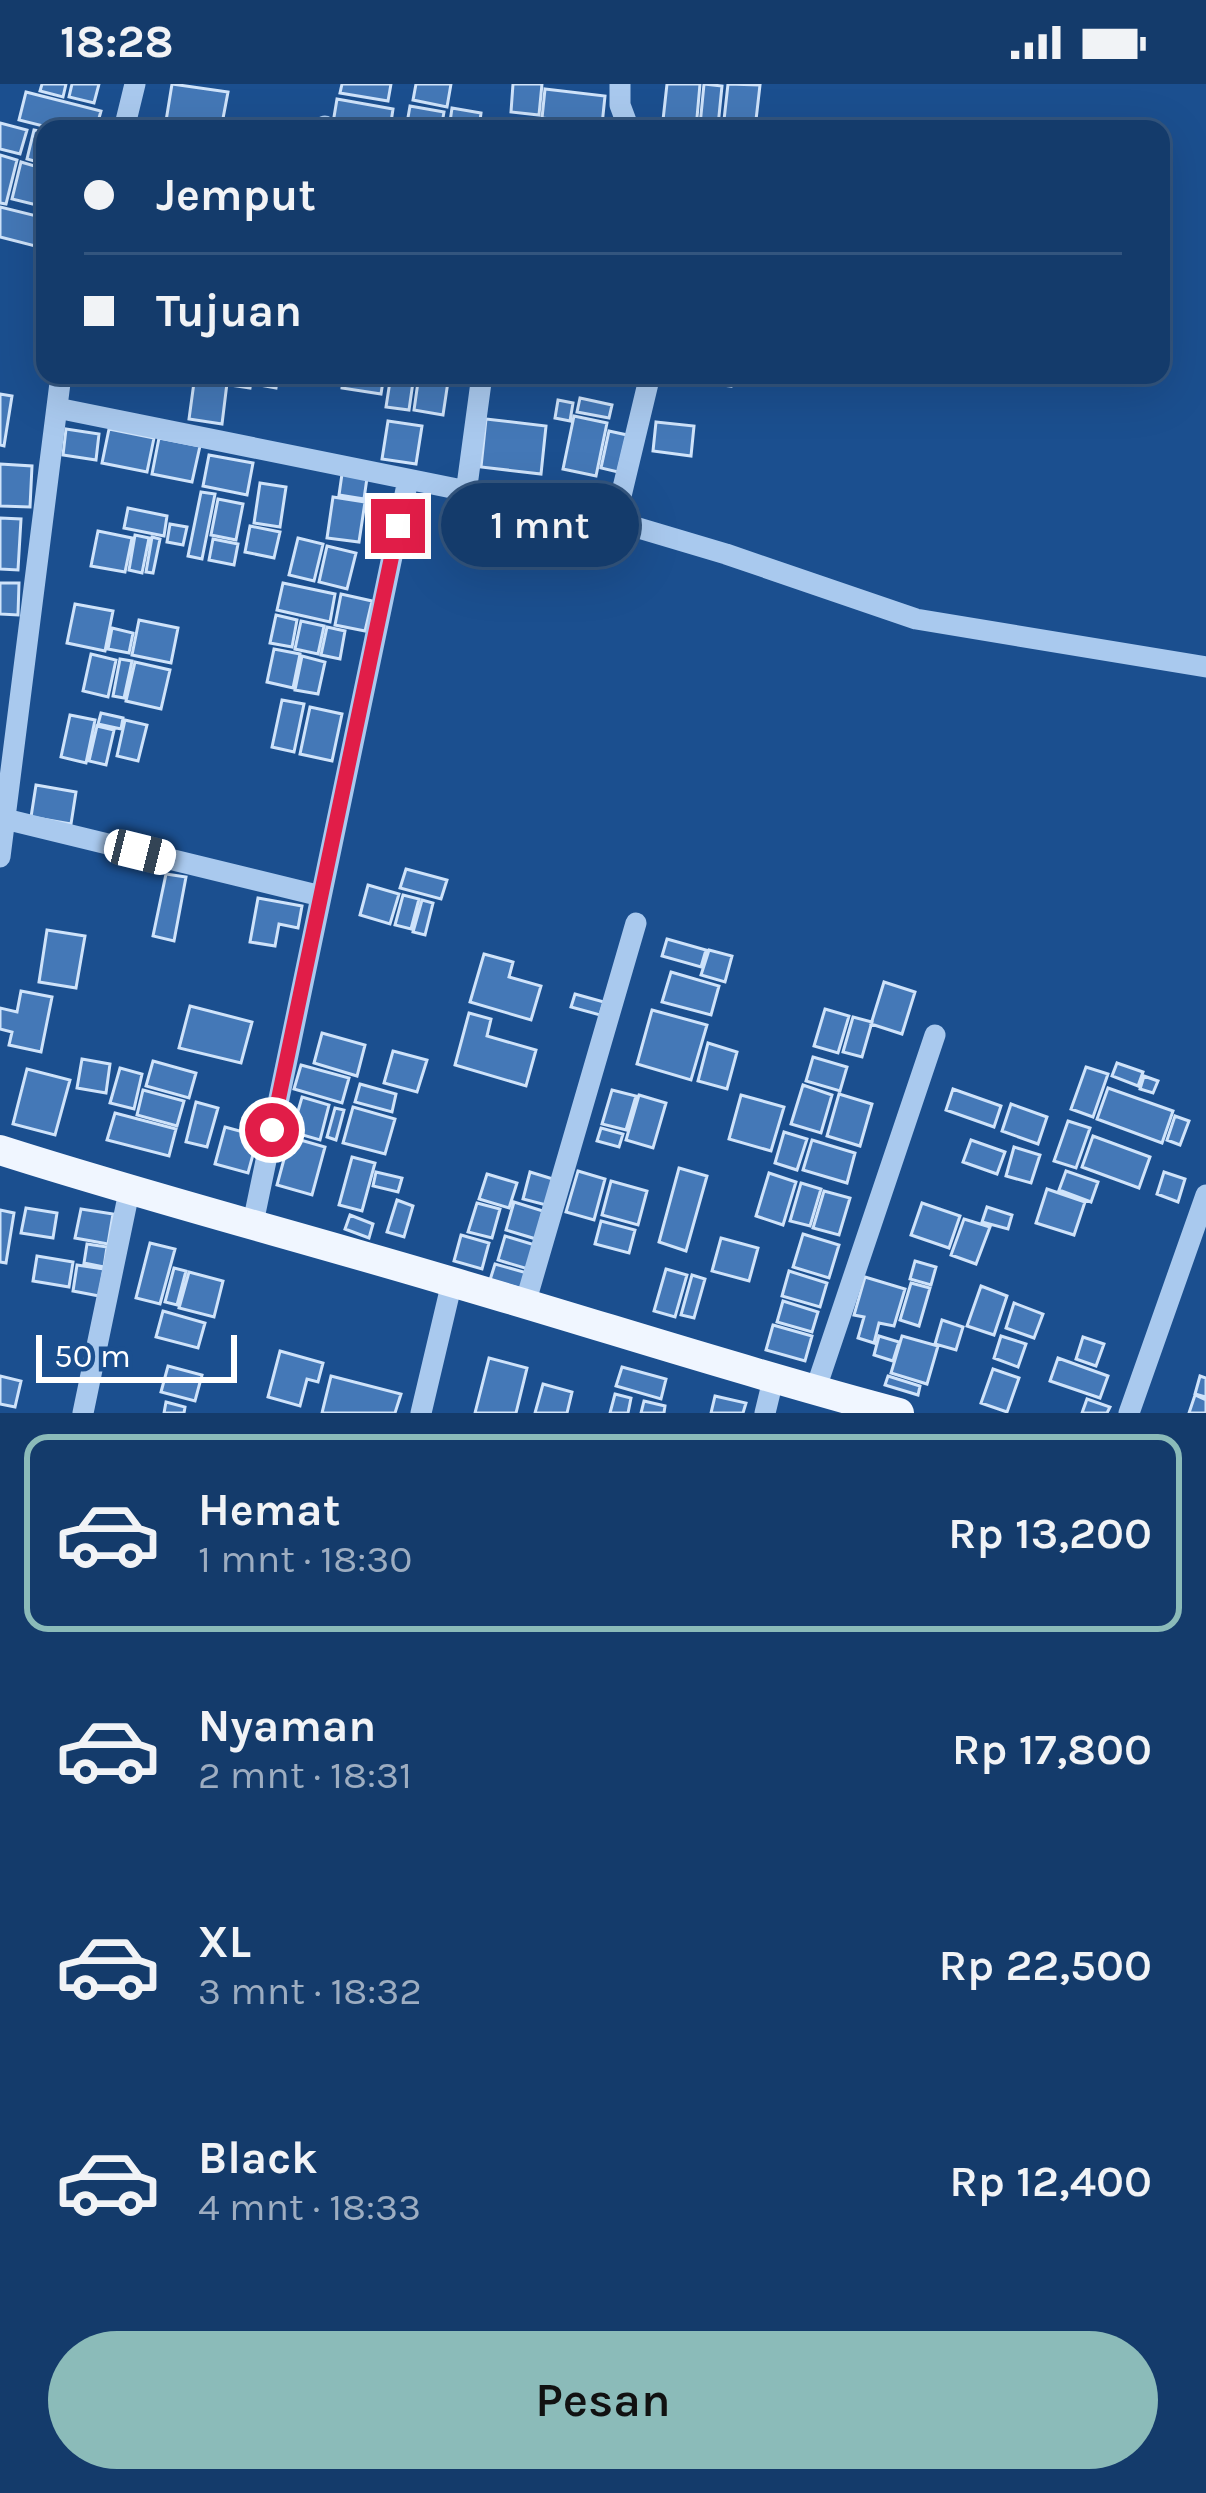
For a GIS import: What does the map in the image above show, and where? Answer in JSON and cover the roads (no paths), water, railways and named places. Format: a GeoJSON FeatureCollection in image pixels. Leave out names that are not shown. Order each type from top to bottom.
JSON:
{"type":"FeatureCollection","features":[{"type":"Feature","properties":{"kind":"main road"},"geometry":{"type":"LineString","coordinates":[[0,1150],[129,1192],[253,1223],[773,1380],[899,1413]]}},
{"type":"Feature","properties":{"kind":"street"},"geometry":{"type":"LineString","coordinates":[[126,120],[135,84]]}},
{"type":"Feature","properties":{"kind":"street"},"geometry":{"type":"LineString","coordinates":[[620,84],[625,120]]}},
{"type":"Feature","properties":{"kind":"street"},"geometry":{"type":"LineString","coordinates":[[0,857],[60,384]]}},
{"type":"Feature","properties":{"kind":"street"},"geometry":{"type":"LineString","coordinates":[[466,494],[481,384]]}},
{"type":"Feature","properties":{"kind":"street"},"geometry":{"type":"LineString","coordinates":[[615,521],[648,384]]}},
{"type":"Feature","properties":{"kind":"street"},"geometry":{"type":"LineString","coordinates":[[57,408],[615,521],[916,620],[1206,667]]}},
{"type":"Feature","properties":{"kind":"street"},"geometry":{"type":"LineString","coordinates":[[253,1223],[408,480]]}},
{"type":"Feature","properties":{"kind":"street"},"geometry":{"type":"LineString","coordinates":[[5,820],[321,896]]}},
{"type":"Feature","properties":{"kind":"street"},"geometry":{"type":"LineString","coordinates":[[525,1304],[636,922]]}},
{"type":"Feature","properties":{"kind":"street"},"geometry":{"type":"LineString","coordinates":[[815,1391],[935,1035]]}},
{"type":"Feature","properties":{"kind":"street"},"geometry":{"type":"LineString","coordinates":[[83,1413],[129,1192]]}},
{"type":"Feature","properties":{"kind":"street"},"geometry":{"type":"LineString","coordinates":[[1129,1413],[1206,1196]]}},
{"type":"Feature","properties":{"kind":"street"},"geometry":{"type":"LineString","coordinates":[[422,1413],[452,1282]]}},
{"type":"Feature","properties":{"kind":"street"},"geometry":{"type":"LineString","coordinates":[[765,1413],[773,1380]]}}]}
